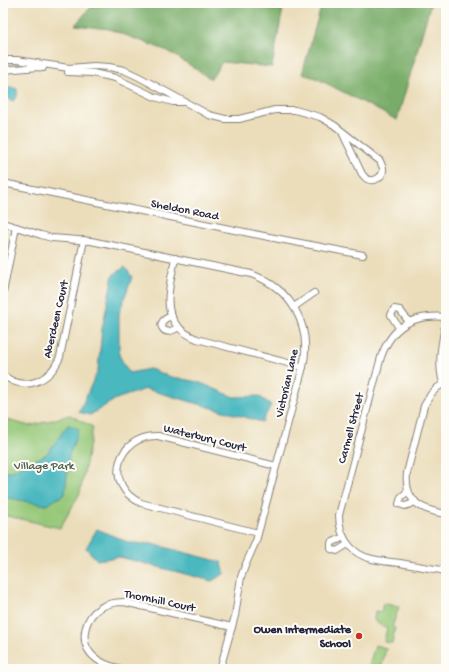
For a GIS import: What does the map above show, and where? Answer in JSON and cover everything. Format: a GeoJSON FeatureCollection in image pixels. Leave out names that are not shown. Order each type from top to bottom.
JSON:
{"type":"FeatureCollection","features":[{"type":"Feature","properties":{"kind":"street"},"geometry":{"type":"LineString","coordinates":[[3,60],[17,60],[64,72],[93,73],[115,78],[155,97],[173,102],[184,102]]}},
{"type":"Feature","properties":{"kind":"street"},"geometry":{"type":"LineString","coordinates":[[3,70],[38,67],[56,69],[94,66],[109,67],[124,70],[209,115],[225,119],[239,119],[275,110],[295,110],[320,117],[334,125],[380,162],[383,167],[382,174],[379,178],[373,180],[367,179],[362,174],[342,132]]}},
{"type":"Feature","properties":{"kind":"street"},"geometry":{"type":"LineString","coordinates":[[134,86],[139,78]]}},
{"type":"Feature","properties":{"kind":"street","name":"Sheldon Road"},"geometry":{"type":"LineString","coordinates":[[3,183],[363,255]]}},
{"type":"Feature","properties":{"kind":"street","name":"Victorian Lane"},"geometry":{"type":"LineString","coordinates":[[3,223],[41,236],[84,240],[176,258],[258,277],[270,283],[287,297],[301,321],[305,350],[302,367],[258,533],[241,577],[235,616],[220,669]]}},
{"type":"Feature","properties":{"kind":"street"},"geometry":{"type":"LineString","coordinates":[[3,293],[16,227]]}},
{"type":"Feature","properties":{"kind":"street","name":"Aberdeen Court"},"geometry":{"type":"LineString","coordinates":[[3,375],[13,382],[20,384],[31,384],[43,379],[57,364],[60,357],[84,240]]}},
{"type":"Feature","properties":{"kind":"street"},"geometry":{"type":"LineString","coordinates":[[176,258],[168,296],[169,305],[172,316],[187,334],[197,339],[302,367]]}},
{"type":"Feature","properties":{"kind":"street"},"geometry":{"type":"LineString","coordinates":[[294,307],[314,292]]}},
{"type":"Feature","properties":{"kind":"street"},"geometry":{"type":"LineString","coordinates":[[399,328],[391,315],[394,309],[400,310],[409,322]]}},
{"type":"Feature","properties":{"kind":"street"},"geometry":{"type":"LineString","coordinates":[[172,316],[163,321],[162,327],[168,332],[179,326]]}},
{"type":"Feature","properties":{"kind":"street","name":"Carmell Street"},"geometry":{"type":"LineString","coordinates":[[446,317],[428,317],[409,322],[399,328],[387,343],[381,357],[339,515],[339,523],[344,537],[348,544],[359,554],[371,559],[446,571]]}},
{"type":"Feature","properties":{"kind":"street"},"geometry":{"type":"LineString","coordinates":[[446,320],[440,357],[440,372],[445,382],[436,388],[424,406],[406,473],[408,491],[415,501],[421,507],[446,514]]}},
{"type":"Feature","properties":{"kind":"street","name":"Waterbury Court"},"geometry":{"type":"LineString","coordinates":[[258,533],[134,500],[126,492],[120,482],[118,475],[119,464],[125,451],[135,441],[146,436],[158,436],[276,466]]}},
{"type":"Feature","properties":{"kind":"street"},"geometry":{"type":"LineString","coordinates":[[408,491],[401,497],[400,504],[406,506],[415,501]]}},
{"type":"Feature","properties":{"kind":"street"},"geometry":{"type":"LineString","coordinates":[[344,537],[331,542],[330,549],[337,551],[348,544]]}},
{"type":"Feature","properties":{"kind":"street","name":"Thornhill Court"},"geometry":{"type":"LineString","coordinates":[[122,669],[108,666],[97,660],[90,653],[85,643],[84,633],[88,621],[96,611],[107,604],[124,602],[232,627]]}},
{"type":"Feature","properties":{"kind":"green space"},"geometry":{"type":"Polygon","coordinates":[[[114,3],[284,3],[272,67],[222,62],[211,79],[168,51],[109,29],[75,25],[91,7],[113,5],[114,3]]]}},
{"type":"Feature","properties":{"kind":"green space"},"geometry":{"type":"Polygon","coordinates":[[[322,3],[431,3],[397,120],[316,78],[302,74],[322,3]]]}},
{"type":"Feature","properties":{"kind":"green space","name":"Village Park"},"geometry":{"type":"Polygon","coordinates":[[[70,415],[93,427],[80,493],[60,528],[3,515],[3,419],[30,426],[70,415]]]}},
{"type":"Feature","properties":{"kind":"green space"},"geometry":{"type":"Polygon","coordinates":[[[383,603],[399,607],[392,627],[395,628],[392,643],[384,642],[387,628],[381,626],[374,620],[375,611],[381,612],[383,603]]]}},
{"type":"Feature","properties":{"kind":"green space"},"geometry":{"type":"Polygon","coordinates":[[[375,645],[386,648],[381,669],[369,666],[375,645]]]}},
{"type":"Feature","properties":{"kind":"water"},"geometry":{"type":"Polygon","coordinates":[[[4,85],[17,89],[17,97],[13,101],[8,99],[5,95],[3,89],[4,85]]]}},
{"type":"Feature","properties":{"kind":"water"},"geometry":{"type":"Polygon","coordinates":[[[125,267],[132,277],[119,313],[119,355],[129,373],[150,369],[171,377],[198,382],[234,397],[259,396],[271,405],[262,422],[146,389],[116,399],[90,415],[79,412],[98,370],[102,329],[113,275],[125,267]]]}},
{"type":"Feature","properties":{"kind":"water"},"geometry":{"type":"Polygon","coordinates":[[[68,425],[79,429],[69,455],[65,494],[46,505],[3,497],[3,471],[12,471],[47,454],[68,425]]]}},
{"type":"Feature","properties":{"kind":"water"},"geometry":{"type":"Polygon","coordinates":[[[97,529],[130,543],[152,544],[221,562],[225,573],[212,581],[120,557],[97,560],[86,548],[97,529]]]}},
{"type":"Feature","properties":{"kind":"place","name":"Owen Intermediate School"},"geometry":{"type":"Point","coordinates":[359,636]}}]}
